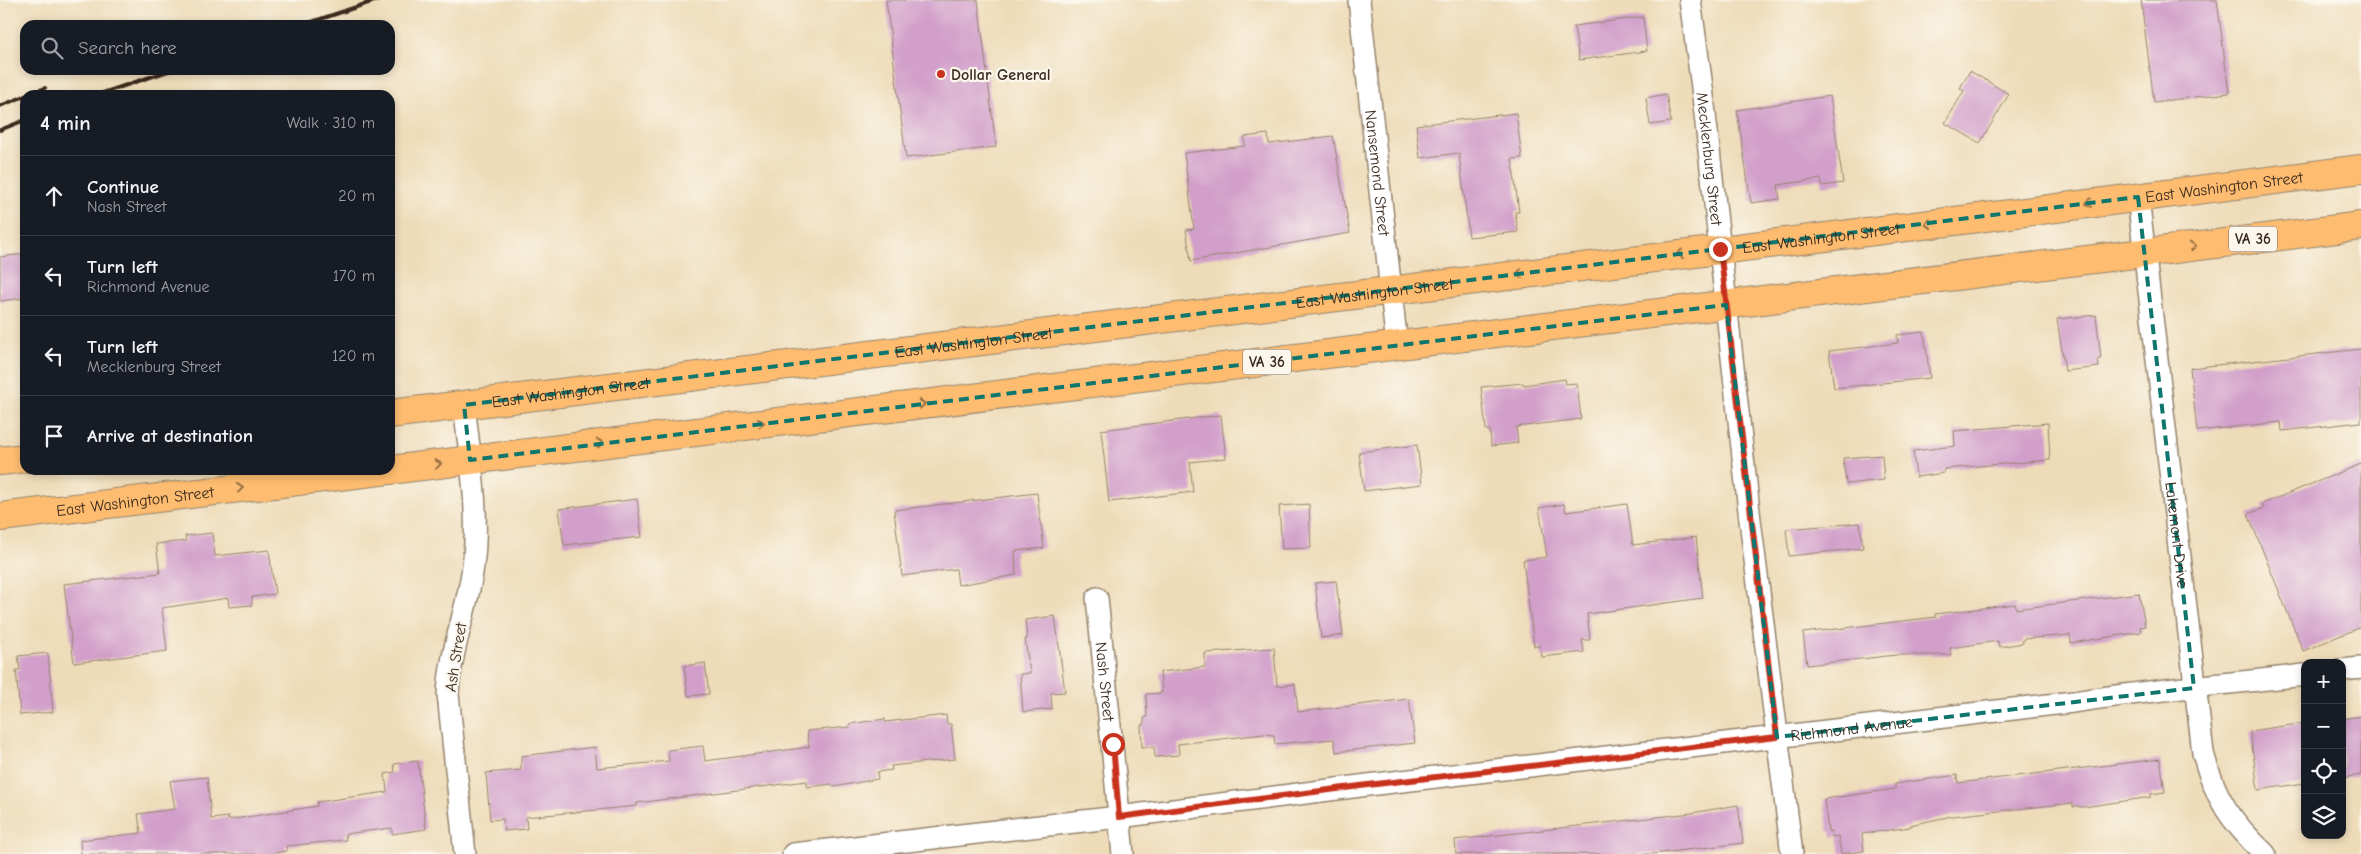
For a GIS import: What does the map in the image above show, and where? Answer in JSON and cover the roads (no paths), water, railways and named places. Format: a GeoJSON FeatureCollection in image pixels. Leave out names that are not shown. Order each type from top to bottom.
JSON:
{"type":"FeatureCollection","features":[{"type":"Feature","properties":{"kind":"highway","name":"East Washington Street"},"geometry":{"type":"LineString","coordinates":[[395,413],[2361,168]]}},
{"type":"Feature","properties":{"kind":"highway","name":"East Washington Street"},"geometry":{"type":"LineString","coordinates":[[395,469],[2361,226]]}},
{"type":"Feature","properties":{"kind":"highway"},"geometry":{"type":"LineString","coordinates":[[0,461],[20,459]]}},
{"type":"Feature","properties":{"kind":"highway","name":"East Washington Street"},"geometry":{"type":"LineString","coordinates":[[0,517],[348,475]]}},
{"type":"Feature","properties":{"kind":"street","name":"Nansemond Street"},"geometry":{"type":"LineString","coordinates":[[1359,0],[1397,346]]}},
{"type":"Feature","properties":{"kind":"street","name":"Mecklenburg Street"},"geometry":{"type":"LineString","coordinates":[[1690,0],[1792,854]]}},
{"type":"Feature","properties":{"kind":"street","name":"Lakemont Drive"},"geometry":{"type":"LineString","coordinates":[[2138,197],[2203,753],[2211,782],[2228,813],[2245,835],[2265,854]]}},
{"type":"Feature","properties":{"kind":"street","name":"Ash Street"},"geometry":{"type":"LineString","coordinates":[[464,405],[475,501],[473,567],[450,669],[448,694],[465,854]]}},
{"type":"Feature","properties":{"kind":"street","name":"Nash Street"},"geometry":{"type":"LineString","coordinates":[[1097,598],[1123,854]]}},
{"type":"Feature","properties":{"kind":"street"},"geometry":{"type":"LineString","coordinates":[[2346,670],[2361,668]]}},
{"type":"Feature","properties":{"kind":"street","name":"Richmond Avenue"},"geometry":{"type":"LineString","coordinates":[[793,854],[1119,817],[1368,785],[2073,702],[2153,690],[2194,688],[2301,675]]}},
{"type":"Feature","properties":{"kind":"railway"},"geometry":{"type":"LineString","coordinates":[[318,20],[377,0]]}},
{"type":"Feature","properties":{"kind":"railway"},"geometry":{"type":"LineString","coordinates":[[112,90],[156,75]]}},
{"type":"Feature","properties":{"kind":"railway"},"geometry":{"type":"LineString","coordinates":[[40,90],[45,88]]}},
{"type":"Feature","properties":{"kind":"railway"},"geometry":{"type":"LineString","coordinates":[[0,106],[20,98]]}},
{"type":"Feature","properties":{"kind":"railway"},"geometry":{"type":"LineString","coordinates":[[0,130],[20,122]]}},
{"type":"Feature","properties":{"kind":"place","name":"Dollar General"},"geometry":{"type":"Point","coordinates":[941,74]}}]}
